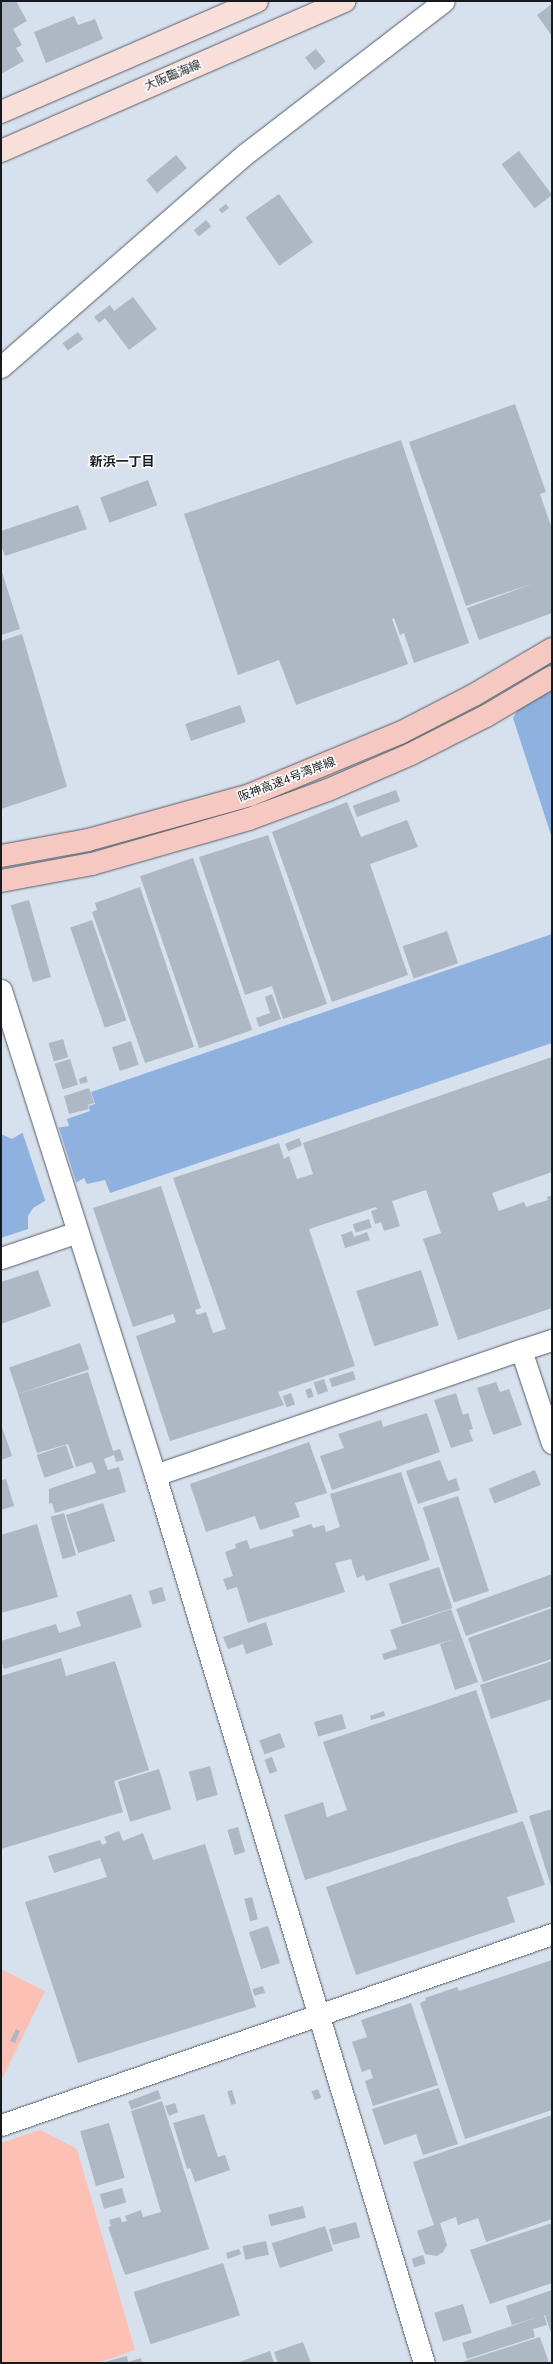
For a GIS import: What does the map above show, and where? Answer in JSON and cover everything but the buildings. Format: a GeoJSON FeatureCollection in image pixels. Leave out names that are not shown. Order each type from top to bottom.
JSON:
{"type":"FeatureCollection","features":[{"type":"Feature","properties":{"kind":"highway","name":"阪神高速4号湾岸線"},"geometry":{"type":"LineString","coordinates":[[1,856],[88,840],[250,795],[400,733],[474,695],[552,649]]}},
{"type":"Feature","properties":{"kind":"highway","name":"阪神高速4号湾岸線"},"geometry":{"type":"LineString","coordinates":[[1,881],[92,864],[160,846],[249,819],[313,795],[411,754],[486,716],[552,677]]}},
{"type":"Feature","properties":{"kind":"main road"},"geometry":{"type":"LineString","coordinates":[[1,112],[257,1]]}},
{"type":"Feature","properties":{"kind":"main road","name":"大阪臨海線"},"geometry":{"type":"LineString","coordinates":[[1,151],[345,1]]}},
{"type":"Feature","properties":{"kind":"street"},"geometry":{"type":"LineString","coordinates":[[1,367],[244,156],[375,57],[444,1]]}},
{"type":"Feature","properties":{"kind":"street"},"geometry":{"type":"LineString","coordinates":[[1,990],[40,1120],[78,1232],[155,1475],[424,2363]]}},
{"type":"Feature","properties":{"kind":"street"},"geometry":{"type":"LineString","coordinates":[[1,1258],[78,1232]]}},
{"type":"Feature","properties":{"kind":"street"},"geometry":{"type":"LineString","coordinates":[[155,1475],[552,1340]]}},
{"type":"Feature","properties":{"kind":"street"},"geometry":{"type":"LineString","coordinates":[[521,1350],[552,1443]]}},
{"type":"Feature","properties":{"kind":"street"},"geometry":{"type":"LineString","coordinates":[[1,2125],[319,2013],[552,1934]]}},
{"type":"Feature","properties":{"kind":"shaded area"},"geometry":{"type":"Polygon","coordinates":[[[1,1969],[45,1991],[1,2081],[1,1969]]]}},
{"type":"Feature","properties":{"kind":"shaded area"},"geometry":{"type":"Polygon","coordinates":[[[40,2130],[77,2149],[135,2350],[98,2363],[1,2363],[1,2143],[40,2130]]]}},
{"type":"Feature","properties":{"kind":"water"},"geometry":{"type":"Polygon","coordinates":[[[552,653],[552,838],[513,718],[552,653]]]}},
{"type":"Feature","properties":{"kind":"water"},"geometry":{"type":"Polygon","coordinates":[[[552,934],[552,1043],[110,1193],[105,1180],[87,1184],[84,1178],[33,1208],[28,1216],[28,1229],[1,1238],[1,1134],[12,1139],[22,1133],[69,1126],[67,1119],[90,1111],[89,1106],[95,1104],[91,1092],[552,934]]]}},
{"type":"Feature","properties":{"kind":"pier"},"geometry":{"type":"Polygon","coordinates":[[[58,1125],[77,1185],[46,1203],[22,1131],[58,1125]]]}},
{"type":"Feature","properties":{"kind":"district","name":"新浜一丁目"},"geometry":{"type":"Point","coordinates":[122,462]}}]}
